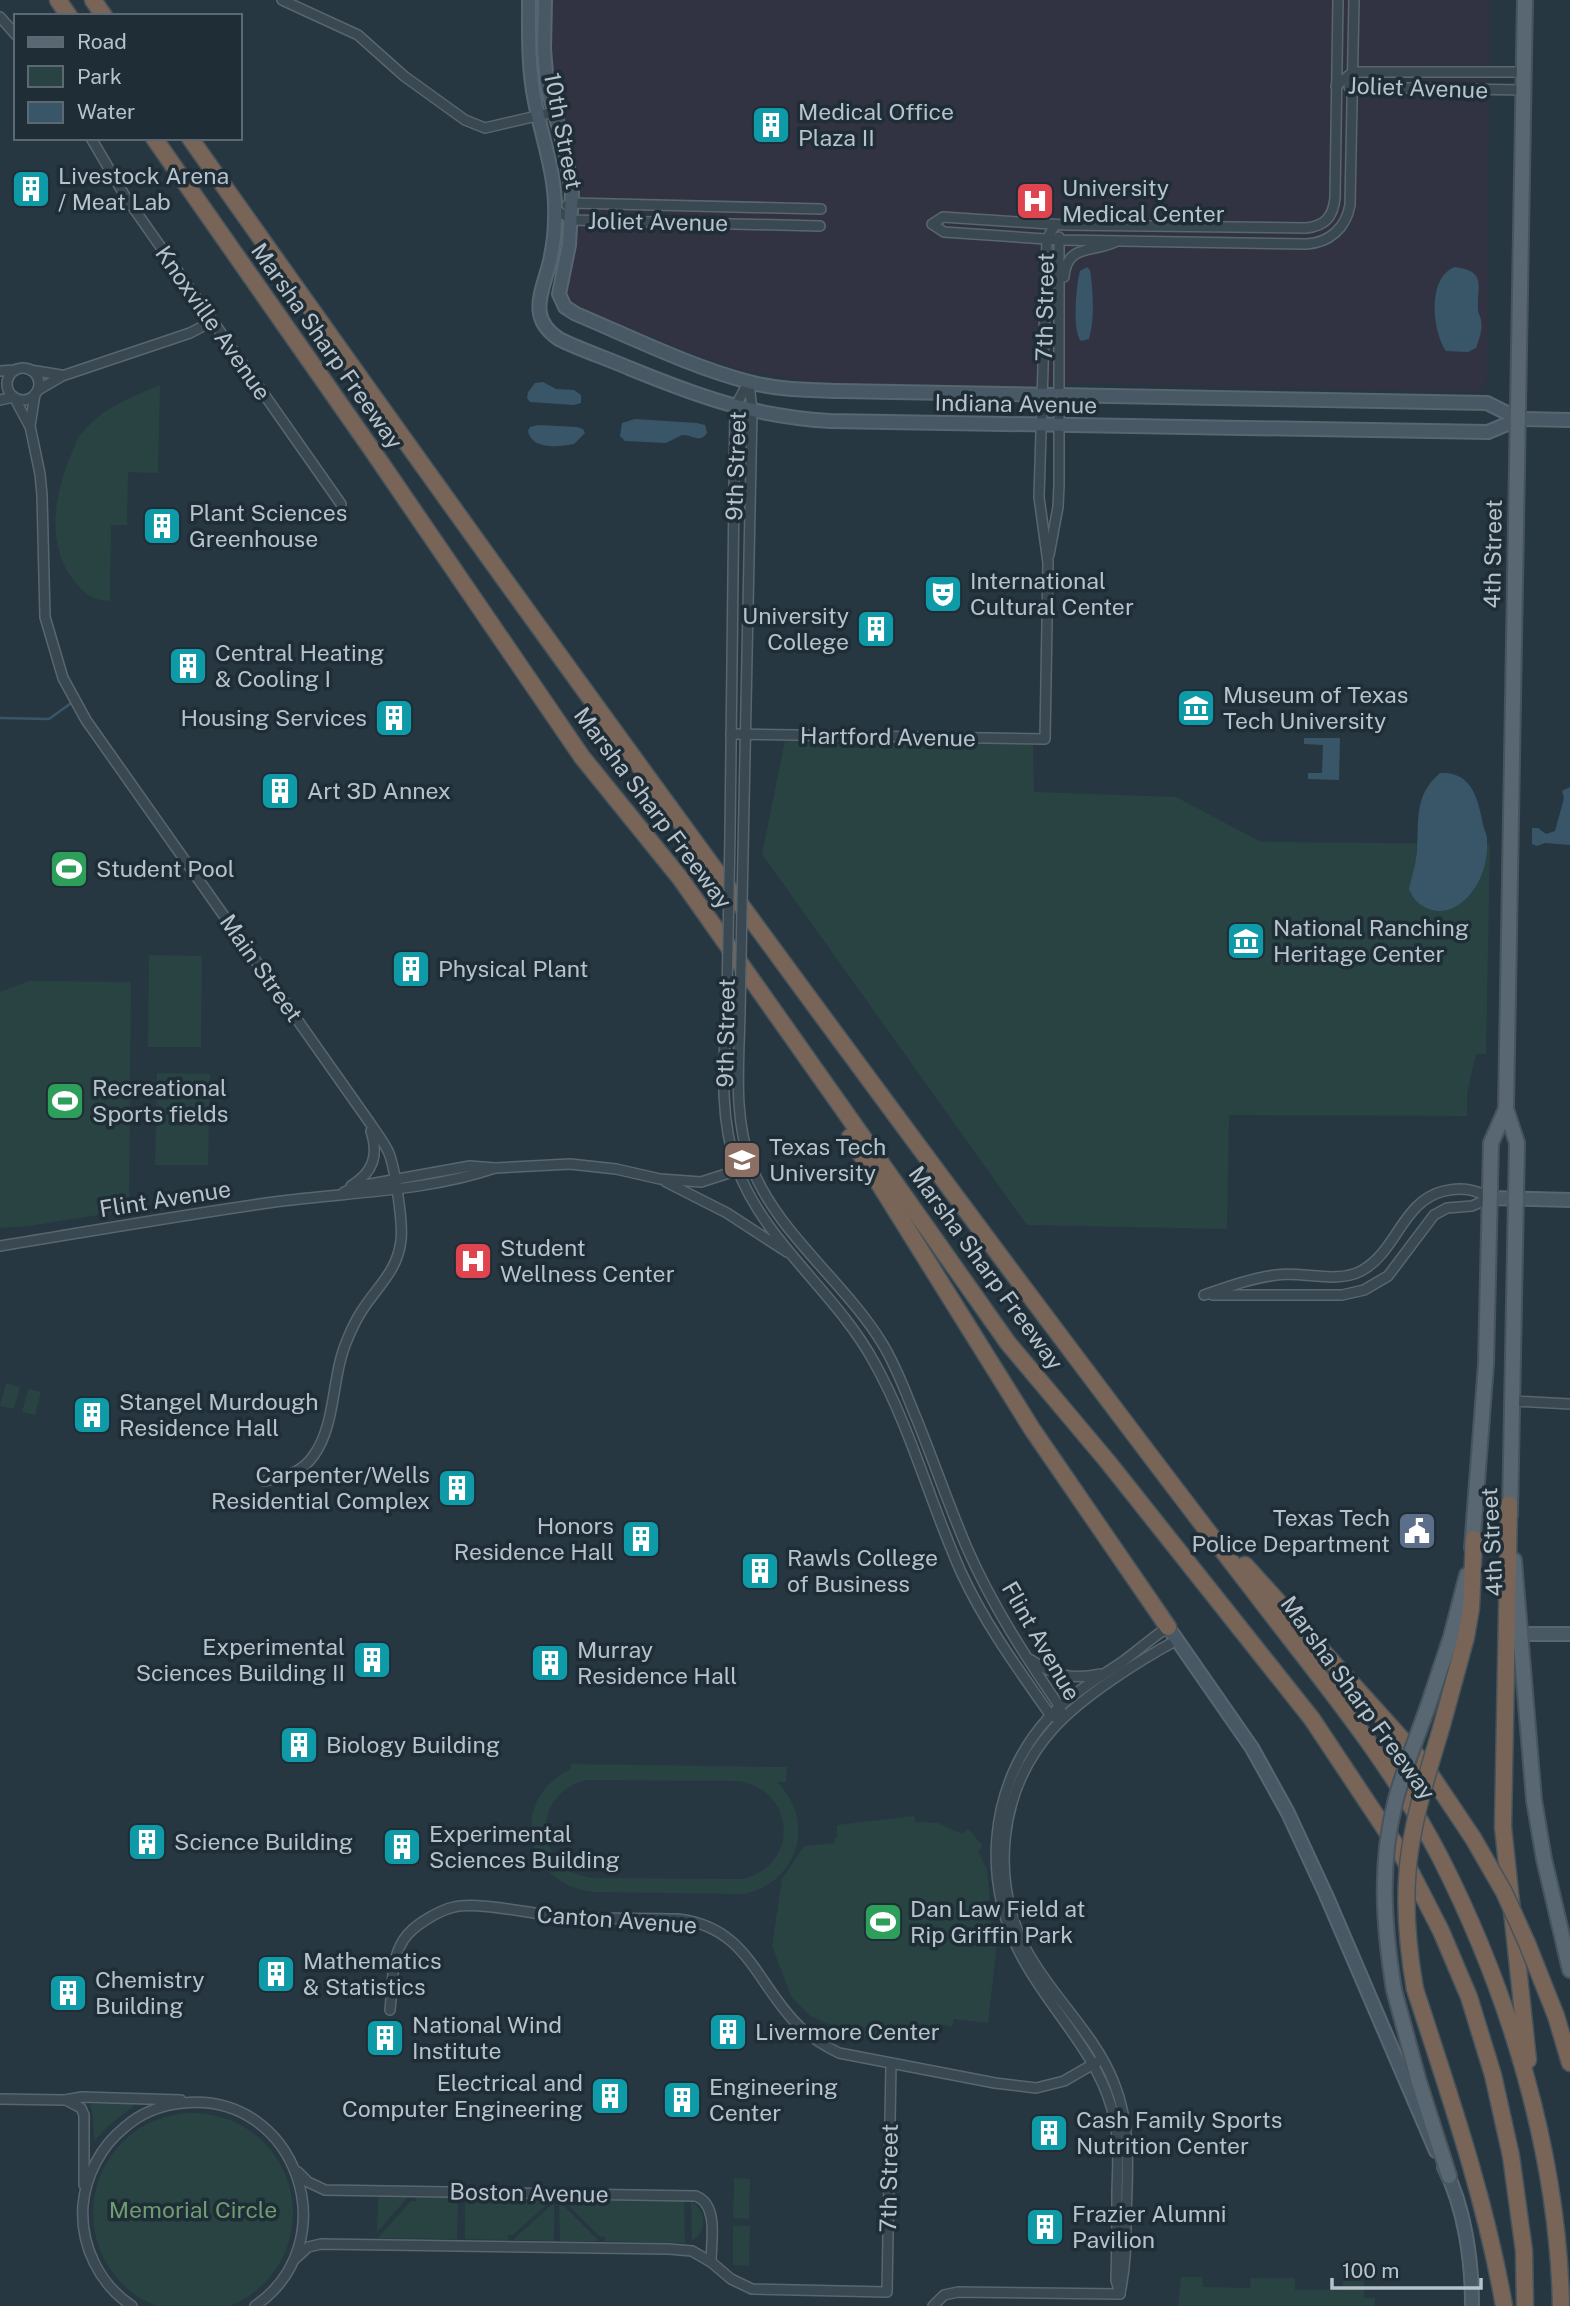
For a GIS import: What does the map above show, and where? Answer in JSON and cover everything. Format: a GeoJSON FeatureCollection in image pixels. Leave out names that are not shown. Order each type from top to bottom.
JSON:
{"type":"FeatureCollection","features":[{"type":"Feature","properties":{"kind":"highway"},"geometry":{"type":"LineString","coordinates":[[93,0],[105,14]]}},
{"type":"Feature","properties":{"kind":"highway","name":"Marsha Sharp Freeway"},"geometry":{"type":"LineString","coordinates":[[155,140],[582,757],[680,878],[1007,1343],[1108,1462],[1312,1719],[1401,1853],[1441,1931],[1464,1986],[1493,2075],[1511,2156],[1524,2251],[1525,2306]]}},
{"type":"Feature","properties":{"kind":"highway","name":"Marsha Sharp Freeway"},"geometry":{"type":"LineString","coordinates":[[191,140],[403,438],[859,1066],[1166,1478],[1346,1711],[1394,1779],[1437,1851],[1474,1927],[1504,2004],[1544,2152],[1554,2221],[1561,2306]]}},
{"type":"Feature","properties":{"kind":"highway"},"geometry":{"type":"LineString","coordinates":[[751,978],[759,1004],[830,1104],[1032,1429],[1173,1633]]}},
{"type":"Feature","properties":{"kind":"highway"},"geometry":{"type":"LineString","coordinates":[[1166,1478],[1420,1759],[1458,1815],[1504,1892],[1556,2016],[1570,2063]]}},
{"type":"Feature","properties":{"kind":"highway"},"geometry":{"type":"LineString","coordinates":[[1509,1504],[1503,1827],[1526,2050],[1544,2152]]}},
{"type":"Feature","properties":{"kind":"highway"},"geometry":{"type":"LineString","coordinates":[[1474,1539],[1471,1608],[1466,1637],[1418,1810],[1409,1852],[1405,1905],[1415,1989],[1468,2150],[1487,2218],[1504,2306]]}},
{"type":"Feature","properties":{"kind":"main road","name":"4th Street"},"geometry":{"type":"LineString","coordinates":[[1525,0],[1506,1109],[1517,1143],[1509,1504],[1534,1800],[1544,1859],[1570,1970]]}},
{"type":"Feature","properties":{"kind":"main road","name":"4th Street"},"geometry":{"type":"LineString","coordinates":[[1449,2176],[1419,2082],[1394,1990],[1386,1931],[1384,1885],[1395,1802],[1464,1593],[1474,1539],[1486,1364],[1491,1143],[1506,1109]]}},
{"type":"Feature","properties":{"kind":"street"},"geometry":{"type":"LineString","coordinates":[[282,0],[358,35],[404,76],[465,120],[485,128],[554,111]]}},
{"type":"Feature","properties":{"kind":"street","name":"10th Street"},"geometry":{"type":"LineString","coordinates":[[529,0],[529,61],[538,116],[553,172],[556,210],[553,245],[539,299],[539,310]]}},
{"type":"Feature","properties":{"kind":"street","name":"10th Street"},"geometry":{"type":"LineString","coordinates":[[545,0],[547,86],[567,161],[572,204],[567,256],[559,289],[561,300]]}},
{"type":"Feature","properties":{"kind":"street"},"geometry":{"type":"LineString","coordinates":[[1338,0],[1335,204],[1326,221],[1306,228],[1055,225],[943,217],[932,224],[944,232],[1059,240],[1306,244],[1324,241],[1345,221],[1350,205],[1354,0]]}},
{"type":"Feature","properties":{"kind":"street"},"geometry":{"type":"LineString","coordinates":[[0,17],[14,33]]}},
{"type":"Feature","properties":{"kind":"street","name":"Joliet Avenue"},"geometry":{"type":"LineString","coordinates":[[1336,86],[1353,72],[1523,72]]}},
{"type":"Feature","properties":{"kind":"street","name":"Joliet Avenue"},"geometry":{"type":"LineString","coordinates":[[1336,86],[1523,90]]}},
{"type":"Feature","properties":{"kind":"street","name":"Knoxville Avenue"},"geometry":{"type":"LineString","coordinates":[[92,140],[125,196],[211,322],[341,504]]}},
{"type":"Feature","properties":{"kind":"street","name":"Joliet Avenue"},"geometry":{"type":"LineString","coordinates":[[556,210],[572,204],[821,209]]}},
{"type":"Feature","properties":{"kind":"street","name":"Joliet Avenue"},"geometry":{"type":"LineString","coordinates":[[556,210],[572,220],[820,226]]}},
{"type":"Feature","properties":{"kind":"street","name":"7th Street"},"geometry":{"type":"LineString","coordinates":[[1045,739],[1048,563],[1039,497],[1040,425],[1046,239],[1055,225]]}},
{"type":"Feature","properties":{"kind":"street","name":"7th Street"},"geometry":{"type":"LineString","coordinates":[[1048,563],[1058,507],[1060,426],[1059,240],[1055,225]]}},
{"type":"Feature","properties":{"kind":"street"},"geometry":{"type":"LineString","coordinates":[[1060,303],[1065,267],[1071,258],[1086,248],[1103,248],[1117,241]]}},
{"type":"Feature","properties":{"kind":"street","name":"Indiana Avenue"},"geometry":{"type":"LineString","coordinates":[[561,300],[565,307],[576,314],[701,366],[749,382],[807,390],[1487,403],[1519,419]]}},
{"type":"Feature","properties":{"kind":"street","name":"Indiana Avenue"},"geometry":{"type":"LineString","coordinates":[[539,310],[546,326],[559,339],[684,391],[735,407],[802,419],[1060,426],[1488,432],[1519,419],[1570,420]]}},
{"type":"Feature","properties":{"kind":"street"},"geometry":{"type":"LineString","coordinates":[[0,400],[14,397],[27,400],[62,376],[203,328],[211,322]]}},
{"type":"Feature","properties":{"kind":"street"},"geometry":{"type":"LineString","coordinates":[[0,370],[29,369],[62,376]]}},
{"type":"Feature","properties":{"kind":"street"},"geometry":{"type":"LineString","coordinates":[[29,369],[38,380],[36,392]]}},
{"type":"Feature","properties":{"kind":"street"},"geometry":{"type":"LineString","coordinates":[[14,397],[9,392],[7,382],[15,370]]}},
{"type":"Feature","properties":{"kind":"street","name":"9th Street"},"geometry":{"type":"LineString","coordinates":[[738,1170],[729,1140],[725,1098],[735,407],[749,382]]}},
{"type":"Feature","properties":{"kind":"street","name":"9th Street"},"geometry":{"type":"LineString","coordinates":[[749,382],[752,411],[739,1111],[751,1166]]}},
{"type":"Feature","properties":{"kind":"street","name":"Main Street"},"geometry":{"type":"LineString","coordinates":[[30,426],[36,392]]}},
{"type":"Feature","properties":{"kind":"street","name":"Main Street"},"geometry":{"type":"LineString","coordinates":[[14,397],[30,426],[40,474],[45,617],[53,651],[67,687],[86,720],[368,1119],[388,1152],[401,1226],[399,1251],[389,1276],[363,1308],[348,1338],[335,1379],[330,1416],[317,1451],[301,1470],[264,1481]]}},
{"type":"Feature","properties":{"kind":"street","name":"Hartford Avenue"},"geometry":{"type":"LineString","coordinates":[[731,734],[1045,739]]}},
{"type":"Feature","properties":{"kind":"street"},"geometry":{"type":"LineString","coordinates":[[337,1194],[357,1182],[373,1165],[376,1149],[368,1119]]}},
{"type":"Feature","properties":{"kind":"street","name":"Flint Avenue"},"geometry":{"type":"LineString","coordinates":[[2,1246],[337,1194],[359,1186],[395,1184],[470,1166],[495,1168],[570,1164],[616,1169],[660,1179],[701,1182],[738,1170],[751,1166],[781,1218],[847,1294],[873,1328],[890,1357],[968,1550],[998,1611],[1060,1707],[1062,1720],[1051,1716],[994,1636],[974,1600],[955,1559],[909,1438],[874,1363],[856,1334],[765,1220],[738,1170]]}},
{"type":"Feature","properties":{"kind":"street","name":"Flint Avenue"},"geometry":{"type":"LineString","coordinates":[[660,1179],[727,1213],[797,1260]]}},
{"type":"Feature","properties":{"kind":"street"},"geometry":{"type":"LineString","coordinates":[[1490,1198],[1472,1206],[1447,1208],[1434,1215],[1388,1276],[1364,1290],[1342,1295],[1204,1295],[1275,1275],[1356,1274],[1380,1257],[1413,1210],[1427,1197],[1452,1189],[1473,1189],[1490,1198],[1570,1200]]}},
{"type":"Feature","properties":{"kind":"street"},"geometry":{"type":"LineString","coordinates":[[1513,1401],[1570,1404]]}},
{"type":"Feature","properties":{"kind":"street"},"geometry":{"type":"LineString","coordinates":[[1120,2294],[1116,2280],[1116,2129],[1111,2105],[1093,2066],[1016,1947],[1007,1928],[997,1887],[996,1838],[1006,1791],[1025,1750],[1051,1716],[1105,1673],[1173,1633]]}},
{"type":"Feature","properties":{"kind":"street"},"geometry":{"type":"LineString","coordinates":[[1120,2294],[1125,2272],[1127,2143],[1121,2102],[1101,2059],[1028,1952],[1014,1919],[1005,1884],[1004,1847],[1012,1802],[1032,1757],[1062,1720],[1173,1633]]}},
{"type":"Feature","properties":{"kind":"street"},"geometry":{"type":"LineString","coordinates":[[1173,1633],[1252,1748],[1288,1813],[1326,1895],[1425,2129],[1449,2176],[1464,2231],[1472,2306]]}},
{"type":"Feature","properties":{"kind":"street"},"geometry":{"type":"LineString","coordinates":[[1521,1634],[1570,1634]]}},
{"type":"Feature","properties":{"kind":"street"},"geometry":{"type":"LineString","coordinates":[[1026,1657],[1048,1671],[1063,1676],[1080,1677],[1105,1673]]}},
{"type":"Feature","properties":{"kind":"street","name":"Canton Avenue"},"geometry":{"type":"LineString","coordinates":[[390,2010],[393,1975],[404,1940],[415,1928],[450,1908],[477,1906],[566,1917],[678,1919],[711,1928],[735,1944],[752,1962],[796,2024],[839,2053],[995,2084],[1036,2088],[1055,2085],[1093,2066],[1101,2059]]}},
{"type":"Feature","properties":{"kind":"street","name":"7th Street"},"geometry":{"type":"LineString","coordinates":[[711,2262],[731,2279],[752,2289],[887,2292],[891,2064]]}},
{"type":"Feature","properties":{"kind":"street"},"geometry":{"type":"LineString","coordinates":[[0,2099],[170,2099],[229,2108],[258,2123],[281,2146],[295,2170],[303,2195],[304,2217],[302,2238],[295,2259],[277,2287],[255,2306]]}},
{"type":"Feature","properties":{"kind":"street"},"geometry":{"type":"LineString","coordinates":[[65,2100],[75,2104],[84,2115],[84,2231],[94,2262],[112,2289],[132,2306]]}},
{"type":"Feature","properties":{"kind":"street"},"geometry":{"type":"LineString","coordinates":[[84,2199],[98,2158],[118,2133],[135,2119],[155,2110],[197,2102]]}},
{"type":"Feature","properties":{"kind":"street","name":"Boston Avenue"},"geometry":{"type":"LineString","coordinates":[[295,2170],[316,2187],[330,2190],[696,2196],[705,2200],[710,2213],[711,2262]]}},
{"type":"Feature","properties":{"kind":"street"},"geometry":{"type":"LineString","coordinates":[[295,2259],[308,2247],[321,2244],[669,2249],[692,2251],[711,2262]]}},
{"type":"Feature","properties":{"kind":"street"},"geometry":{"type":"LineString","coordinates":[[933,2306],[944,2295],[958,2291],[1120,2294]]}},
{"type":"Feature","properties":{"kind":"shaded area","name":"University Medical Center"},"geometry":{"type":"Polygon","coordinates":[[[551,0],[1490,0],[1485,388],[1478,392],[1081,384],[1028,387],[819,383],[745,371],[709,360],[583,310],[568,301],[565,293],[582,211],[581,191],[553,87],[551,0]]]}},
{"type":"Feature","properties":{"kind":"green space"},"geometry":{"type":"Polygon","coordinates":[[[160,385],[158,473],[128,472],[127,525],[111,525],[110,601],[94,598],[74,581],[59,552],[56,536],[57,504],[64,472],[78,439],[87,427],[115,405],[160,385]]]}},
{"type":"Feature","properties":{"kind":"green space","name":"National Ranching Heritage Center"},"geometry":{"type":"Polygon","coordinates":[[[785,740],[1033,743],[1034,792],[1176,797],[1261,842],[1490,844],[1486,1054],[1476,1054],[1467,1093],[1467,1116],[1229,1115],[1227,1229],[1027,1225],[762,854],[785,740]]]}},
{"type":"Feature","properties":{"kind":"green space"},"geometry":{"type":"Polygon","coordinates":[[[149,955],[202,956],[201,1047],[148,1047],[149,955]]]}},
{"type":"Feature","properties":{"kind":"green space","name":"Recreational Sports fields"},"geometry":{"type":"Polygon","coordinates":[[[29,981],[131,982],[129,1210],[0,1228],[0,992],[29,981]]]}},
{"type":"Feature","properties":{"kind":"green space"},"geometry":{"type":"Polygon","coordinates":[[[157,1073],[210,1074],[208,1165],[155,1165],[157,1073]]]}},
{"type":"Feature","properties":{"kind":"green space"},"geometry":{"type":"Polygon","coordinates":[[[6,1383],[20,1387],[14,1409],[0,1406],[6,1383]]]}},
{"type":"Feature","properties":{"kind":"green space"},"geometry":{"type":"Polygon","coordinates":[[[28,1389],[41,1392],[35,1415],[22,1412],[28,1389]]]}},
{"type":"Feature","properties":{"kind":"green space"},"geometry":{"type":"Polygon","coordinates":[[[571,1764],[787,1767],[786,1782],[777,1782],[789,1798],[796,1815],[796,1848],[789,1864],[778,1877],[763,1887],[744,1894],[594,1892],[570,1886],[552,1874],[539,1858],[532,1839],[532,1819],[538,1800],[551,1783],[571,1769],[571,1764]],[[587,1780],[568,1788],[555,1800],[548,1815],[546,1832],[550,1848],[559,1862],[574,1873],[594,1878],[742,1879],[761,1871],[774,1859],[782,1844],[784,1827],[780,1811],[771,1797],[756,1786],[736,1781],[587,1780]]]}},
{"type":"Feature","properties":{"kind":"green space","name":"Dan Law Field at Rip Griffin Park"},"geometry":{"type":"Polygon","coordinates":[[[914,1816],[915,1822],[938,1823],[962,1834],[968,1829],[983,1846],[978,1851],[987,1870],[990,1900],[985,1901],[997,1943],[988,2023],[954,2019],[952,2027],[937,2024],[927,2030],[859,2037],[810,2016],[792,1998],[772,1946],[782,1879],[804,1846],[835,1843],[837,1825],[914,1816]]]}},
{"type":"Feature","properties":{"kind":"green space"},"geometry":{"type":"Polygon","coordinates":[[[90,2104],[131,2104],[134,2106],[94,2141],[90,2104]]]}},
{"type":"Feature","properties":{"kind":"green space","name":"Memorial Circle"},"geometry":{"type":"Polygon","coordinates":[[[173,2115],[213,2115],[231,2120],[249,2130],[264,2142],[276,2157],[286,2175],[291,2193],[291,2233],[286,2251],[276,2269],[264,2284],[249,2296],[227,2307],[159,2307],[137,2296],[122,2284],[110,2269],[100,2251],[95,2233],[95,2193],[100,2175],[110,2157],[122,2142],[137,2130],[155,2120],[173,2115]]]}},
{"type":"Feature","properties":{"kind":"green space"},"geometry":{"type":"Polygon","coordinates":[[[734,2178],[750,2179],[749,2219],[733,2218],[734,2178]]]}},
{"type":"Feature","properties":{"kind":"green space"},"geometry":{"type":"Polygon","coordinates":[[[378,2195],[409,2196],[377,2232],[378,2195]]]}},
{"type":"Feature","properties":{"kind":"green space"},"geometry":{"type":"Polygon","coordinates":[[[415,2195],[458,2196],[457,2239],[378,2238],[411,2201],[416,2201],[415,2195]]]}},
{"type":"Feature","properties":{"kind":"green space"},"geometry":{"type":"Polygon","coordinates":[[[465,2197],[554,2198],[513,2235],[508,2235],[508,2240],[465,2239],[465,2197]]]}},
{"type":"Feature","properties":{"kind":"green space"},"geometry":{"type":"Polygon","coordinates":[[[561,2198],[684,2200],[685,2243],[605,2241],[605,2237],[599,2236],[561,2198]]]}},
{"type":"Feature","properties":{"kind":"green space"},"geometry":{"type":"Polygon","coordinates":[[[691,2201],[700,2210],[704,2221],[701,2232],[692,2241],[691,2201]]]}},
{"type":"Feature","properties":{"kind":"green space"},"geometry":{"type":"Polygon","coordinates":[[[554,2203],[554,2241],[514,2240],[514,2239],[554,2203]]]}},
{"type":"Feature","properties":{"kind":"green space"},"geometry":{"type":"Polygon","coordinates":[[[561,2203],[599,2241],[560,2241],[561,2203]]]}},
{"type":"Feature","properties":{"kind":"green space"},"geometry":{"type":"Polygon","coordinates":[[[733,2226],[750,2226],[749,2266],[733,2265],[733,2226]]]}},
{"type":"Feature","properties":{"kind":"green space"},"geometry":{"type":"Polygon","coordinates":[[[1181,2277],[1202,2277],[1203,2287],[1250,2288],[1251,2278],[1295,2278],[1295,2290],[1342,2290],[1343,2281],[1364,2281],[1364,2298],[1375,2298],[1375,2306],[1178,2306],[1181,2277]]]}},
{"type":"Feature","properties":{"kind":"water"},"geometry":{"type":"Polygon","coordinates":[[[1087,267],[1090,270],[1092,287],[1092,322],[1089,339],[1081,341],[1076,328],[1076,297],[1080,271],[1087,267]]]}},
{"type":"Feature","properties":{"kind":"water"},"geometry":{"type":"Polygon","coordinates":[[[1455,267],[1472,272],[1479,287],[1481,331],[1476,348],[1468,352],[1446,351],[1435,318],[1436,292],[1440,281],[1455,267]]]}},
{"type":"Feature","properties":{"kind":"water"},"geometry":{"type":"Polygon","coordinates":[[[543,382],[556,389],[574,390],[581,395],[581,403],[574,405],[530,402],[527,398],[528,392],[535,383],[543,382]]]}},
{"type":"Feature","properties":{"kind":"water"},"geometry":{"type":"Polygon","coordinates":[[[635,419],[697,423],[705,425],[707,433],[702,438],[682,435],[666,443],[625,441],[620,436],[622,423],[635,419]]]}},
{"type":"Feature","properties":{"kind":"water"},"geometry":{"type":"Polygon","coordinates":[[[530,427],[577,427],[585,433],[574,444],[546,446],[530,437],[530,427]]]}},
{"type":"Feature","properties":{"kind":"water"},"geometry":{"type":"Polygon","coordinates":[[[1304,738],[1340,738],[1339,780],[1308,779],[1308,773],[1322,773],[1323,745],[1304,744],[1304,738]]]}},
{"type":"Feature","properties":{"kind":"water"},"geometry":{"type":"Polygon","coordinates":[[[1440,773],[1460,777],[1472,788],[1487,835],[1487,849],[1480,879],[1469,896],[1450,909],[1440,911],[1421,905],[1409,889],[1416,856],[1422,799],[1440,773]]]}},
{"type":"Feature","properties":{"kind":"water"},"geometry":{"type":"Polygon","coordinates":[[[1570,787],[1570,845],[1532,844],[1532,828],[1538,828],[1546,834],[1555,831],[1564,798],[1562,791],[1570,787]]]}},
{"type":"Feature","properties":{"kind":"waterway"},"geometry":{"type":"LineString","coordinates":[[0,718],[49,719],[74,701]]}},
{"type":"Feature","properties":{"kind":"place","name":"Medical Office Plaza II"},"geometry":{"type":"Point","coordinates":[771,125]}},
{"type":"Feature","properties":{"kind":"place","name":"Livestock Arena / Meat Lab"},"geometry":{"type":"Point","coordinates":[31,189]}},
{"type":"Feature","properties":{"kind":"place","name":"University Medical Center"},"geometry":{"type":"Point","coordinates":[1035,201]}},
{"type":"Feature","properties":{"kind":"place","name":"Plant Sciences Greenhouse"},"geometry":{"type":"Point","coordinates":[162,526]}},
{"type":"Feature","properties":{"kind":"place","name":"International Cultural Center"},"geometry":{"type":"Point","coordinates":[943,594]}},
{"type":"Feature","properties":{"kind":"place","name":"University College"},"geometry":{"type":"Point","coordinates":[876,629]}},
{"type":"Feature","properties":{"kind":"place","name":"Central Heating & Cooling I"},"geometry":{"type":"Point","coordinates":[188,666]}},
{"type":"Feature","properties":{"kind":"place","name":"Museum of Texas Tech University"},"geometry":{"type":"Point","coordinates":[1196,708]}},
{"type":"Feature","properties":{"kind":"place","name":"Housing Services"},"geometry":{"type":"Point","coordinates":[394,718]}},
{"type":"Feature","properties":{"kind":"place","name":"Art 3D Annex"},"geometry":{"type":"Point","coordinates":[280,791]}},
{"type":"Feature","properties":{"kind":"place","name":"Student Pool"},"geometry":{"type":"Point","coordinates":[69,869]}},
{"type":"Feature","properties":{"kind":"place","name":"National Ranching Heritage Center"},"geometry":{"type":"Point","coordinates":[1246,941]}},
{"type":"Feature","properties":{"kind":"place","name":"Physical Plant"},"geometry":{"type":"Point","coordinates":[411,969]}},
{"type":"Feature","properties":{"kind":"place","name":"Recreational Sports fields"},"geometry":{"type":"Point","coordinates":[65,1101]}},
{"type":"Feature","properties":{"kind":"place","name":"Texas Tech University"},"geometry":{"type":"Point","coordinates":[742,1160]}},
{"type":"Feature","properties":{"kind":"place","name":"Student Wellness Center"},"geometry":{"type":"Point","coordinates":[473,1261]}},
{"type":"Feature","properties":{"kind":"place","name":"Stangel Murdough Residence Hall"},"geometry":{"type":"Point","coordinates":[92,1415]}},
{"type":"Feature","properties":{"kind":"place","name":"Carpenter/Wells Residential Complex"},"geometry":{"type":"Point","coordinates":[457,1488]}},
{"type":"Feature","properties":{"kind":"place","name":"Texas Tech Police Department"},"geometry":{"type":"Point","coordinates":[1417,1531]}},
{"type":"Feature","properties":{"kind":"place","name":"Honors Residence Hall"},"geometry":{"type":"Point","coordinates":[641,1539]}},
{"type":"Feature","properties":{"kind":"place","name":"Rawls College of Business"},"geometry":{"type":"Point","coordinates":[760,1571]}},
{"type":"Feature","properties":{"kind":"place","name":"Experimental Sciences Building II"},"geometry":{"type":"Point","coordinates":[372,1660]}},
{"type":"Feature","properties":{"kind":"place","name":"Murray Residence Hall"},"geometry":{"type":"Point","coordinates":[550,1663]}},
{"type":"Feature","properties":{"kind":"place","name":"Biology Building"},"geometry":{"type":"Point","coordinates":[299,1745]}},
{"type":"Feature","properties":{"kind":"place","name":"Science Building"},"geometry":{"type":"Point","coordinates":[147,1842]}},
{"type":"Feature","properties":{"kind":"place","name":"Experimental Sciences Building"},"geometry":{"type":"Point","coordinates":[402,1847]}},
{"type":"Feature","properties":{"kind":"place","name":"Dan Law Field at Rip Griffin Park"},"geometry":{"type":"Point","coordinates":[883,1922]}},
{"type":"Feature","properties":{"kind":"place","name":"Mathematics & Statistics"},"geometry":{"type":"Point","coordinates":[276,1974]}},
{"type":"Feature","properties":{"kind":"place","name":"Chemistry Building"},"geometry":{"type":"Point","coordinates":[68,1993]}},
{"type":"Feature","properties":{"kind":"place","name":"Livermore Center"},"geometry":{"type":"Point","coordinates":[728,2032]}},
{"type":"Feature","properties":{"kind":"place","name":"National Wind Institute"},"geometry":{"type":"Point","coordinates":[385,2038]}},
{"type":"Feature","properties":{"kind":"place","name":"Electrical and Computer Engineering"},"geometry":{"type":"Point","coordinates":[610,2096]}},
{"type":"Feature","properties":{"kind":"place","name":"Engineering Center"},"geometry":{"type":"Point","coordinates":[682,2100]}},
{"type":"Feature","properties":{"kind":"place","name":"Cash Family Sports Nutrition Center"},"geometry":{"type":"Point","coordinates":[1049,2133]}},
{"type":"Feature","properties":{"kind":"place","name":"Frazier Alumni Pavilion"},"geometry":{"type":"Point","coordinates":[1045,2227]}}]}
